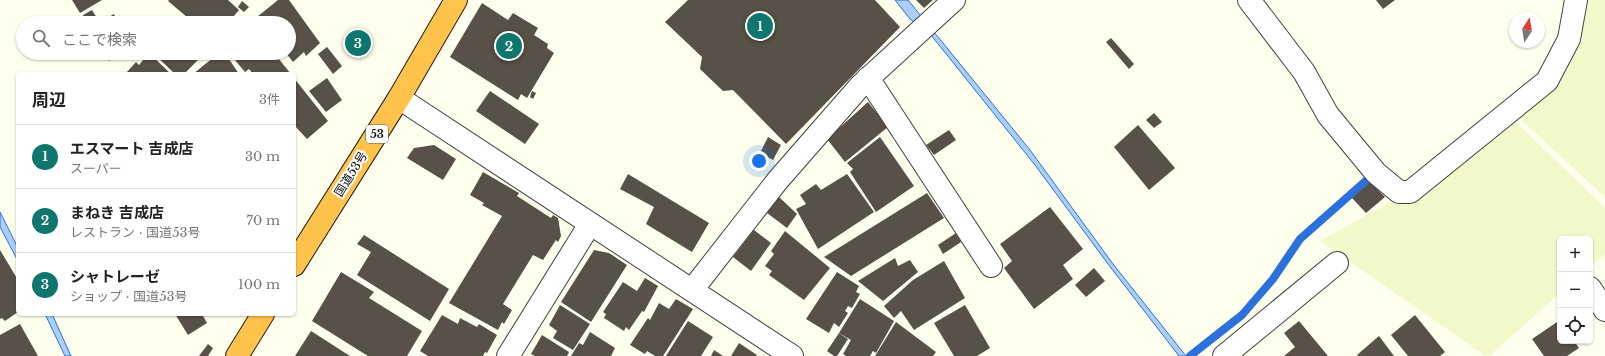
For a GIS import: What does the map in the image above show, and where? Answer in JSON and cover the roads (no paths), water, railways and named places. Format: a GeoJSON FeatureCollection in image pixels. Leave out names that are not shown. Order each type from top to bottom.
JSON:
{"type":"FeatureCollection","features":[{"type":"Feature","properties":{"kind":"highway","name":"国道53号"},"geometry":{"type":"LineString","coordinates":[[296,262],[399,98],[456,0]]}},
{"type":"Feature","properties":{"kind":"highway"},"geometry":{"type":"LineString","coordinates":[[237,356],[262,316]]}},
{"type":"Feature","properties":{"kind":"street"},"geometry":{"type":"LineString","coordinates":[[692,290],[778,180],[868,78],[954,0]]}},
{"type":"Feature","properties":{"kind":"street"},"geometry":{"type":"LineString","coordinates":[[1249,0],[1304,72],[1328,115],[1376,172],[1399,192],[1410,192],[1547,81],[1570,39],[1576,0]]}},
{"type":"Feature","properties":{"kind":"street"},"geometry":{"type":"LineString","coordinates":[[868,78],[991,266]]}},
{"type":"Feature","properties":{"kind":"street"},"geometry":{"type":"LineString","coordinates":[[399,98],[792,356]]}},
{"type":"Feature","properties":{"kind":"street"},"geometry":{"type":"LineString","coordinates":[[508,356],[590,224]]}},
{"type":"Feature","properties":{"kind":"street"},"geometry":{"type":"LineString","coordinates":[[1224,356],[1337,263]]}},
{"type":"Feature","properties":{"kind":"street"},"geometry":{"type":"LineString","coordinates":[[1593,292],[1605,310]]}},
{"type":"Feature","properties":{"kind":"water"},"geometry":{"type":"Polygon","coordinates":[[[895,0],[908,0],[1030,150],[1113,264],[1186,356],[1179,356],[1108,264],[1035,165],[931,35],[910,19],[895,0]]]}},
{"type":"Feature","properties":{"kind":"water"},"geometry":{"type":"Polygon","coordinates":[[[0,212],[16,244],[16,257],[0,227],[0,212]]]}},
{"type":"Feature","properties":{"kind":"water"},"geometry":{"type":"Polygon","coordinates":[[[46,316],[53,316],[71,356],[65,356],[46,316]]]}},
{"type":"Feature","properties":{"kind":"waterway"},"geometry":{"type":"LineString","coordinates":[[1190,356],[1242,315],[1273,279],[1300,239],[1369,178],[1375,182]]}},
{"type":"Feature","properties":{"kind":"place","name":"エスマート 吉成店"},"geometry":{"type":"Point","coordinates":[760,26]}},
{"type":"Feature","properties":{"kind":"place","name":"シャトレーゼ"},"geometry":{"type":"Point","coordinates":[358,43]}},
{"type":"Feature","properties":{"kind":"place","name":"まねき 吉成店"},"geometry":{"type":"Point","coordinates":[509,46]}}]}
